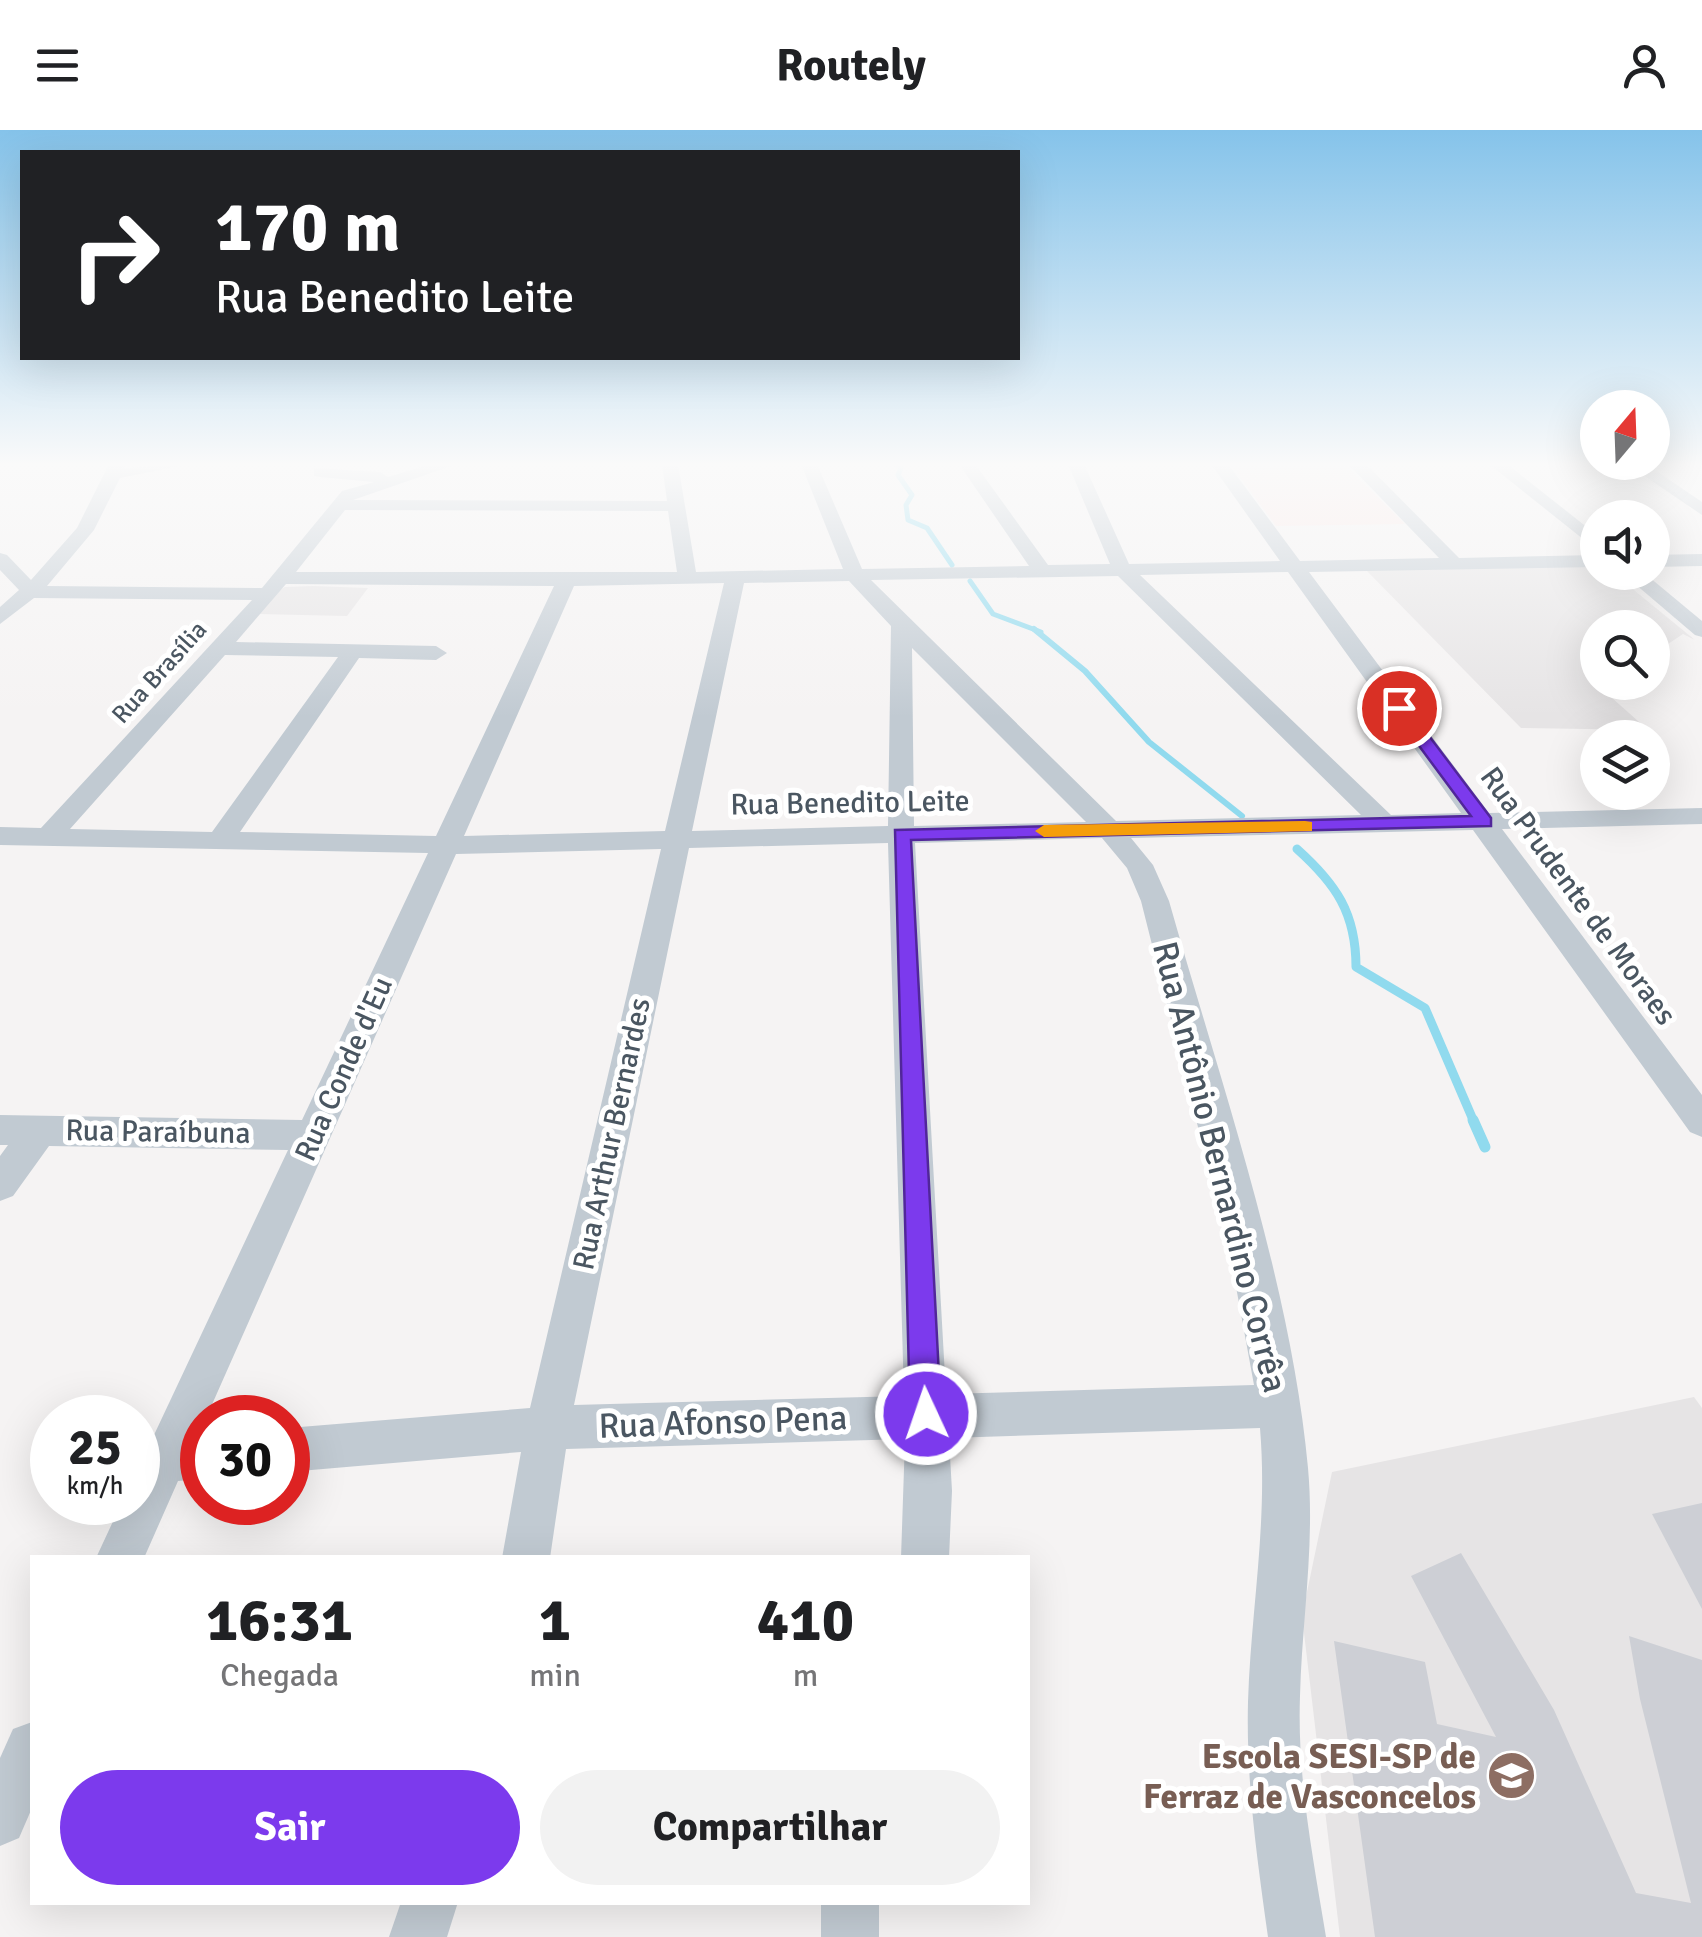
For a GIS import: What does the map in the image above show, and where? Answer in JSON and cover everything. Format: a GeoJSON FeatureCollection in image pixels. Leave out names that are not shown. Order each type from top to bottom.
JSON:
{"type":"FeatureCollection","features":[{"type":"Feature","properties":{"kind":"street"},"geometry":{"type":"LineString","coordinates":[[0,618],[32,592],[70,548]]}},
{"type":"Feature","properties":{"kind":"street","name":"Rua Brasília"},"geometry":{"type":"LineString","coordinates":[[48,837],[305,548]]}},
{"type":"Feature","properties":{"kind":"street"},"geometry":{"type":"LineString","coordinates":[[683,548],[686,576]]}},
{"type":"Feature","properties":{"kind":"street","name":"Rua Antônio Bernardino Corrêa"},"geometry":{"type":"LineString","coordinates":[[844,548],[855,574],[900,625],[1109,829],[1139,865],[1155,901],[1249,1254],[1278,1406],[1286,1471],[1287,1531],[1274,1697],[1274,1782],[1297,1937]]}},
{"type":"Feature","properties":{"kind":"street"},"geometry":{"type":"LineString","coordinates":[[1027,548],[1042,570]]}},
{"type":"Feature","properties":{"kind":"street"},"geometry":{"type":"LineString","coordinates":[[1113,548],[1122,569],[1387,826]]}},
{"type":"Feature","properties":{"kind":"street","name":"Rua Prudente de Moraes"},"geometry":{"type":"LineString","coordinates":[[1281,548],[1702,1122]]}},
{"type":"Feature","properties":{"kind":"street"},"geometry":{"type":"LineString","coordinates":[[1439,548],[1452,561]]}},
{"type":"Feature","properties":{"kind":"street"},"geometry":{"type":"LineString","coordinates":[[1670,560],[1702,560]]}},
{"type":"Feature","properties":{"kind":"street"},"geometry":{"type":"LineString","coordinates":[[5,564],[32,592],[1580,561]]}},
{"type":"Feature","properties":{"kind":"street"},"geometry":{"type":"LineString","coordinates":[[5,564],[62,562]]}},
{"type":"Feature","properties":{"kind":"street","name":"Rua Arthur Bernardes"},"geometry":{"type":"LineString","coordinates":[[526,1555],[547,1428],[736,577]]}},
{"type":"Feature","properties":{"kind":"street","name":"Rua Conde d'Eu"},"geometry":{"type":"LineString","coordinates":[[210,1395],[315,1135],[567,580]]}},
{"type":"Feature","properties":{"kind":"street"},"geometry":{"type":"LineString","coordinates":[[1652,590],[1702,631]]}},
{"type":"Feature","properties":{"kind":"street"},"geometry":{"type":"LineString","coordinates":[[900,625],[901,834],[930,1491],[925,1555]]}},
{"type":"Feature","properties":{"kind":"street"},"geometry":{"type":"LineString","coordinates":[[216,648],[436,653]]}},
{"type":"Feature","properties":{"kind":"street"},"geometry":{"type":"LineString","coordinates":[[219,842],[351,654]]}},
{"type":"Feature","properties":{"kind":"street","name":"Rua Benedito Leite"},"geometry":{"type":"LineString","coordinates":[[0,836],[446,845],[1702,816]]}},
{"type":"Feature","properties":{"kind":"street","name":"Rua Paraíbuna"},"geometry":{"type":"LineString","coordinates":[[0,1130],[315,1135]]}},
{"type":"Feature","properties":{"kind":"street"},"geometry":{"type":"LineString","coordinates":[[0,1186],[39,1130]]}},
{"type":"Feature","properties":{"kind":"street","name":"Rua Afonso Pena"},"geometry":{"type":"LineString","coordinates":[[310,1448],[547,1428],[1278,1406]]}},
{"type":"Feature","properties":{"kind":"street","name":"Rua Conde d'Eu"},"geometry":{"type":"LineString","coordinates":[[122,1555],[180,1464]]}},
{"type":"Feature","properties":{"kind":"street"},"geometry":{"type":"LineString","coordinates":[[0,1819],[30,1752]]}},
{"type":"Feature","properties":{"kind":"street"},"geometry":{"type":"LineString","coordinates":[[418,1937],[429,1905]]}},
{"type":"Feature","properties":{"kind":"street"},"geometry":{"type":"LineString","coordinates":[[850,1905],[850,1937]]}},
{"type":"Feature","properties":{"kind":"shaded area"},"geometry":{"type":"Polygon","coordinates":[[[1580,566],[1580,590],[1634,590],[1658,610],[1580,610],[1580,700],[1614,700],[1637,720],[1580,720],[1580,729],[1521,728],[1366,570],[1580,566]]]}},
{"type":"Feature","properties":{"kind":"shaded area"},"geometry":{"type":"Polygon","coordinates":[[[285,587],[368,588],[347,616],[258,614],[285,587]]]}},
{"type":"Feature","properties":{"kind":"shaded area"},"geometry":{"type":"Polygon","coordinates":[[[1670,620],[1695,640],[1683,634],[1670,643],[1670,620]]]}},
{"type":"Feature","properties":{"kind":"shaded area","name":"Escola SESI-SP de Ferraz de Vasconcelos"},"geometry":{"type":"Polygon","coordinates":[[[1694,1397],[1702,1408],[1702,1937],[1340,1937],[1302,1616],[1332,1472],[1694,1397]]]}},
{"type":"Feature","properties":{"kind":"building"},"geometry":{"type":"Polygon","coordinates":[[[1702,1503],[1702,1609],[1652,1514],[1702,1503]]]}},
{"type":"Feature","properties":{"kind":"building"},"geometry":{"type":"Polygon","coordinates":[[[1461,1553],[1554,1710],[1636,1893],[1691,1903],[1640,1699],[1629,1636],[1702,1660],[1702,1937],[1375,1937],[1334,1641],[1425,1662],[1437,1724],[1496,1737],[1411,1576],[1461,1553]]]}},
{"type":"Feature","properties":{"kind":"waterway"},"geometry":{"type":"LineString","coordinates":[[941,548],[952,565]]}},
{"type":"Feature","properties":{"kind":"waterway"},"geometry":{"type":"LineString","coordinates":[[970,581],[993,614],[1035,630]]}},
{"type":"Feature","properties":{"kind":"waterway"},"geometry":{"type":"LineString","coordinates":[[1035,630],[1041,632]]}},
{"type":"Feature","properties":{"kind":"waterway"},"geometry":{"type":"LineString","coordinates":[[1035,630],[1085,671],[1149,742],[1242,816]]}},
{"type":"Feature","properties":{"kind":"waterway"},"geometry":{"type":"LineString","coordinates":[[1297,849],[1323,875],[1341,901],[1352,931],[1356,967],[1425,1008],[1474,1122]]}},
{"type":"Feature","properties":{"kind":"waterway"},"geometry":{"type":"LineString","coordinates":[[1473,1120],[1485,1147]]}},
{"type":"Feature","properties":{"kind":"slow traffic"},"geometry":{"type":"LineString","coordinates":[[1044,831],[1305,827]]}},
{"type":"Feature","properties":{"kind":"place","name":"Escola SESI-SP de Ferraz de Vasconcelos"},"geometry":{"type":"Point","coordinates":[1511,1776]}},
{"type":"Feature","properties":{"kind":"route"},"geometry":{"type":"LineString","coordinates":[[926,1414],[901,834],[1484,822],[1399,708]]}}]}
